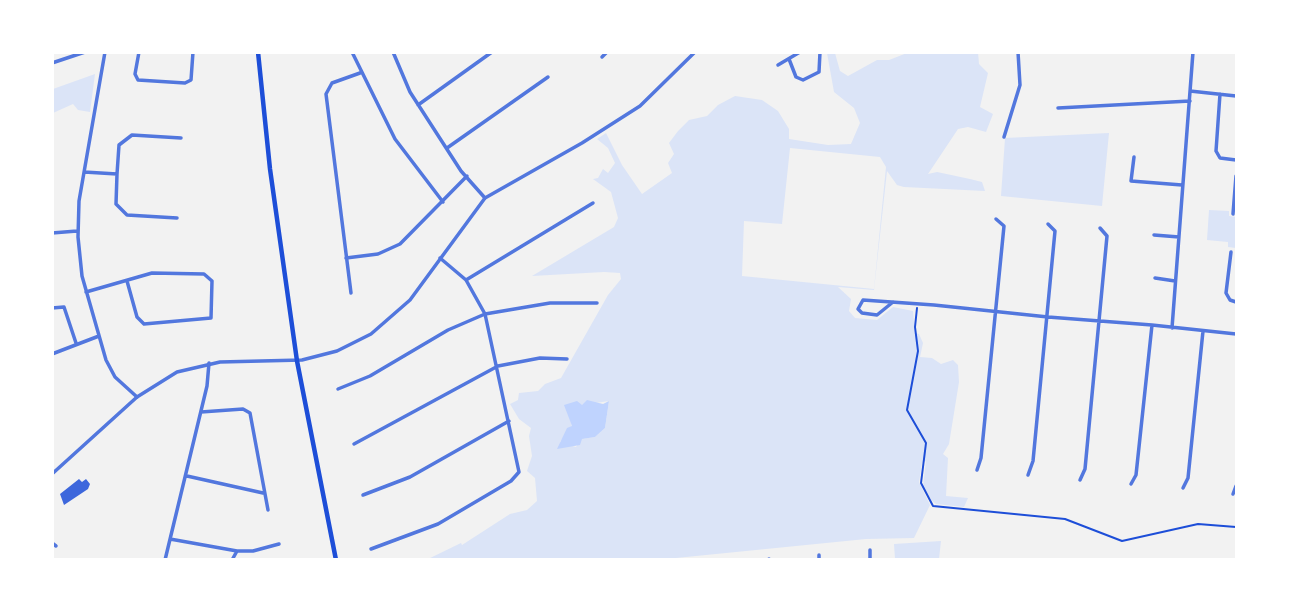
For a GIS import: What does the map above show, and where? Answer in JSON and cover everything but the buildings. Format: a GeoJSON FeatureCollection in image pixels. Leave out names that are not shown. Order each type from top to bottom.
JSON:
{"type":"FeatureCollection","features":[{"type":"Feature","properties":{"kind":"main road"},"geometry":{"type":"LineString","coordinates":[[258,52],[297,361],[336,559]]}},
{"type":"Feature","properties":{"kind":"street"},"geometry":{"type":"LineString","coordinates":[[52,63],[85,52]]}},
{"type":"Feature","properties":{"kind":"street"},"geometry":{"type":"LineString","coordinates":[[105,52],[84,172],[77,231],[86,292],[110,370],[137,397]]}},
{"type":"Feature","properties":{"kind":"street"},"geometry":{"type":"LineString","coordinates":[[139,52],[135,75],[138,80],[185,83],[191,80],[193,52]]}},
{"type":"Feature","properties":{"kind":"street"},"geometry":{"type":"LineString","coordinates":[[352,52],[360,73],[395,139],[443,201]]}},
{"type":"Feature","properties":{"kind":"street"},"geometry":{"type":"LineString","coordinates":[[401,52],[394,54],[398,69],[418,105],[485,198]]}},
{"type":"Feature","properties":{"kind":"street"},"geometry":{"type":"LineString","coordinates":[[418,105],[492,52]]}},
{"type":"Feature","properties":{"kind":"street"},"geometry":{"type":"LineString","coordinates":[[601,57],[607,52]]}},
{"type":"Feature","properties":{"kind":"street"},"geometry":{"type":"LineString","coordinates":[[52,474],[137,397],[166,377],[209,363],[297,361],[337,351],[371,334],[410,300],[485,198],[640,106],[695,52]]}},
{"type":"Feature","properties":{"kind":"street"},"geometry":{"type":"LineString","coordinates":[[778,65],[800,52]]}},
{"type":"Feature","properties":{"kind":"street"},"geometry":{"type":"LineString","coordinates":[[789,59],[796,77],[803,80],[820,72],[820,52]]}},
{"type":"Feature","properties":{"kind":"street"},"geometry":{"type":"LineString","coordinates":[[1004,136],[1020,85],[1018,52]]}},
{"type":"Feature","properties":{"kind":"street"},"geometry":{"type":"LineString","coordinates":[[1172,328],[1193,52]]}},
{"type":"Feature","properties":{"kind":"street"},"geometry":{"type":"LineString","coordinates":[[351,293],[326,94],[332,83],[360,73]]}},
{"type":"Feature","properties":{"kind":"street"},"geometry":{"type":"LineString","coordinates":[[447,148],[548,78]]}},
{"type":"Feature","properties":{"kind":"street"},"geometry":{"type":"LineString","coordinates":[[1190,91],[1237,96]]}},
{"type":"Feature","properties":{"kind":"street"},"geometry":{"type":"LineString","coordinates":[[1220,94],[1216,151],[1220,158],[1237,160]]}},
{"type":"Feature","properties":{"kind":"street"},"geometry":{"type":"LineString","coordinates":[[1058,108],[1189,101]]}},
{"type":"Feature","properties":{"kind":"street"},"geometry":{"type":"LineString","coordinates":[[177,218],[127,215],[116,204],[117,174],[119,145],[132,135],[181,138]]}},
{"type":"Feature","properties":{"kind":"street"},"geometry":{"type":"LineString","coordinates":[[1134,157],[1131,181],[1183,185]]}},
{"type":"Feature","properties":{"kind":"street"},"geometry":{"type":"LineString","coordinates":[[84,172],[117,174]]}},
{"type":"Feature","properties":{"kind":"street"},"geometry":{"type":"LineString","coordinates":[[345,258],[378,254],[400,244],[467,176]]}},
{"type":"Feature","properties":{"kind":"street"},"geometry":{"type":"LineString","coordinates":[[1233,214],[1237,176]]}},
{"type":"Feature","properties":{"kind":"street"},"geometry":{"type":"LineString","coordinates":[[467,280],[593,203]]}},
{"type":"Feature","properties":{"kind":"street"},"geometry":{"type":"LineString","coordinates":[[977,470],[981,458],[1004,226],[996,219]]}},
{"type":"Feature","properties":{"kind":"street"},"geometry":{"type":"LineString","coordinates":[[1028,474],[1033,461],[1055,231],[1048,224]]}},
{"type":"Feature","properties":{"kind":"street"},"geometry":{"type":"LineString","coordinates":[[1080,480],[1085,469],[1107,236],[1100,228]]}},
{"type":"Feature","properties":{"kind":"street"},"geometry":{"type":"LineString","coordinates":[[52,233],[77,231]]}},
{"type":"Feature","properties":{"kind":"street"},"geometry":{"type":"LineString","coordinates":[[1154,235],[1179,237]]}},
{"type":"Feature","properties":{"kind":"street"},"geometry":{"type":"LineString","coordinates":[[1231,252],[1226,293],[1230,300],[1237,302]]}},
{"type":"Feature","properties":{"kind":"street"},"geometry":{"type":"LineString","coordinates":[[371,549],[431,527],[515,478],[519,466],[485,314],[467,280],[440,258]]}},
{"type":"Feature","properties":{"kind":"street"},"geometry":{"type":"LineString","coordinates":[[86,292],[127,281],[157,273],[207,275],[212,281],[211,318],[141,323],[127,281]]}},
{"type":"Feature","properties":{"kind":"street"},"geometry":{"type":"LineString","coordinates":[[1155,278],[1175,281]]}},
{"type":"Feature","properties":{"kind":"street"},"geometry":{"type":"LineString","coordinates":[[893,302],[877,314],[862,313],[858,309],[863,300],[893,302],[996,311],[1048,317],[1152,325],[1237,334]]}},
{"type":"Feature","properties":{"kind":"street"},"geometry":{"type":"LineString","coordinates":[[338,389],[370,376],[448,330],[485,314],[550,303],[597,303]]}},
{"type":"Feature","properties":{"kind":"street"},"geometry":{"type":"LineString","coordinates":[[52,308],[64,307],[76,343]]}},
{"type":"Feature","properties":{"kind":"street"},"geometry":{"type":"LineString","coordinates":[[1131,484],[1136,475],[1152,325]]}},
{"type":"Feature","properties":{"kind":"street"},"geometry":{"type":"LineString","coordinates":[[1183,488],[1188,478],[1203,331]]}},
{"type":"Feature","properties":{"kind":"street"},"geometry":{"type":"LineString","coordinates":[[52,354],[99,336]]}},
{"type":"Feature","properties":{"kind":"street"},"geometry":{"type":"LineString","coordinates":[[354,443],[498,366],[540,358],[567,359]]}},
{"type":"Feature","properties":{"kind":"street"},"geometry":{"type":"LineString","coordinates":[[164,559],[201,412],[209,363]]}},
{"type":"Feature","properties":{"kind":"street"},"geometry":{"type":"LineString","coordinates":[[201,412],[243,408],[250,413],[268,510]]}},
{"type":"Feature","properties":{"kind":"street"},"geometry":{"type":"LineString","coordinates":[[363,495],[402,481],[509,421]]}},
{"type":"Feature","properties":{"kind":"street"},"geometry":{"type":"LineString","coordinates":[[186,476],[263,493]]}},
{"type":"Feature","properties":{"kind":"street"},"geometry":{"type":"LineString","coordinates":[[1233,494],[1237,486]]}},
{"type":"Feature","properties":{"kind":"street"},"geometry":{"type":"LineString","coordinates":[[170,539],[237,551],[261,550],[279,544]]}},
{"type":"Feature","properties":{"kind":"street"},"geometry":{"type":"LineString","coordinates":[[870,550],[870,559]]}},
{"type":"Feature","properties":{"kind":"street"},"geometry":{"type":"LineString","coordinates":[[232,559],[237,551]]}},
{"type":"Feature","properties":{"kind":"path"},"geometry":{"type":"LineString","coordinates":[[917,304],[915,327],[918,351],[906,410],[922,431],[926,443],[921,483],[933,506],[1065,519],[1122,541],[1198,524],[1237,527]]}},
{"type":"Feature","properties":{"kind":"shaded area"},"geometry":{"type":"Polygon","coordinates":[[[978,52],[979,64],[988,73],[980,107],[993,114],[986,132],[968,127],[958,129],[928,174],[937,172],[982,182],[985,191],[904,187],[897,185],[887,171],[874,290],[838,287],[851,299],[849,311],[855,318],[877,320],[893,307],[913,311],[915,333],[919,334],[923,343],[920,357],[932,358],[941,364],[953,360],[958,365],[959,382],[949,444],[943,454],[948,458],[946,496],[968,498],[964,507],[936,504],[931,500],[923,486],[926,461],[922,463],[919,482],[930,505],[914,538],[866,539],[656,560],[426,560],[461,543],[462,545],[510,514],[527,510],[537,501],[535,478],[527,471],[532,456],[529,436],[531,428],[519,419],[510,404],[518,400],[519,393],[538,391],[545,384],[561,378],[608,295],[621,279],[620,273],[604,272],[532,276],[614,227],[618,218],[611,192],[593,179],[598,178],[603,169],[608,173],[615,163],[608,148],[597,139],[606,133],[622,165],[642,194],[672,173],[668,163],[674,154],[669,143],[678,131],[689,120],[707,116],[718,105],[735,96],[762,100],[778,111],[789,129],[789,139],[828,145],[851,144],[860,123],[854,108],[834,92],[827,53],[835,53],[840,71],[848,76],[877,60],[889,60],[907,53],[978,52]],[[790,148],[782,224],[744,221],[742,276],[874,289],[886,167],[880,157],[790,148]],[[609,401],[582,405],[568,412],[572,426],[560,442],[576,447],[581,439],[595,437],[605,428],[609,401]]]}},
{"type":"Feature","properties":{"kind":"shaded area"},"geometry":{"type":"Polygon","coordinates":[[[95,74],[90,112],[78,110],[73,104],[53,113],[53,89],[95,74]]]}},
{"type":"Feature","properties":{"kind":"shaded area"},"geometry":{"type":"Polygon","coordinates":[[[1109,133],[1102,206],[1001,196],[1005,138],[1109,133]]]}},
{"type":"Feature","properties":{"kind":"shaded area"},"geometry":{"type":"Polygon","coordinates":[[[1209,210],[1229,211],[1229,216],[1236,217],[1236,248],[1228,247],[1228,242],[1207,240],[1209,210]]]}},
{"type":"Feature","properties":{"kind":"shaded area"},"geometry":{"type":"Polygon","coordinates":[[[941,541],[939,559],[895,559],[894,544],[941,541]]]}},
{"type":"Feature","properties":{"kind":"water"},"geometry":{"type":"Polygon","coordinates":[[[587,400],[603,404],[609,401],[605,428],[595,437],[582,439],[580,445],[557,449],[567,428],[572,426],[564,405],[577,401],[582,405],[587,400]]]}}]}
